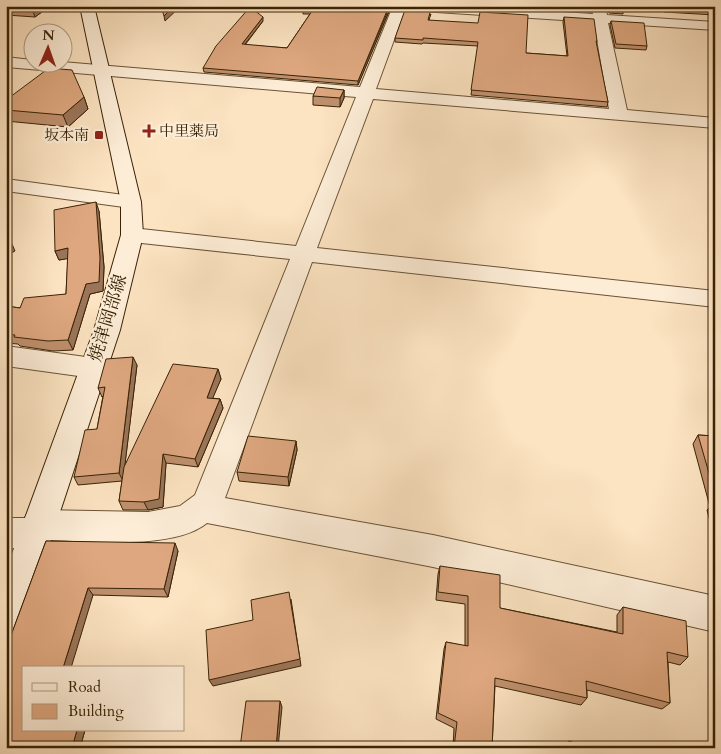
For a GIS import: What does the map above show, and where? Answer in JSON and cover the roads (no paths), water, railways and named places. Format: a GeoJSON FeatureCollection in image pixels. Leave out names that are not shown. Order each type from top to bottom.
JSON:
{"type":"FeatureCollection","features":[{"type":"Feature","properties":{"kind":"street","name":"焼津岡部線"},"geometry":{"type":"LineString","coordinates":[[6,621],[27,531],[107,330],[132,235],[131,202],[87,6]]}},
{"type":"Feature","properties":{"kind":"street"},"geometry":{"type":"LineString","coordinates":[[27,531],[148,527],[188,519],[207,504],[368,94],[400,6]]}},
{"type":"Feature","properties":{"kind":"street"},"geometry":{"type":"LineString","coordinates":[[405,6],[599,12],[715,26]]}},
{"type":"Feature","properties":{"kind":"street"},"geometry":{"type":"LineString","coordinates":[[599,12],[619,114]]}},
{"type":"Feature","properties":{"kind":"street"},"geometry":{"type":"LineString","coordinates":[[6,62],[715,123]]}},
{"type":"Feature","properties":{"kind":"street"},"geometry":{"type":"LineString","coordinates":[[6,185],[131,202]]}},
{"type":"Feature","properties":{"kind":"street"},"geometry":{"type":"LineString","coordinates":[[132,235],[715,299]]}},
{"type":"Feature","properties":{"kind":"street"},"geometry":{"type":"LineString","coordinates":[[6,356],[93,368]]}},
{"type":"Feature","properties":{"kind":"street"},"geometry":{"type":"LineString","coordinates":[[202,508],[433,551],[715,614]]}},
{"type":"Feature","properties":{"kind":"place","name":"中里薬局"},"geometry":{"type":"Point","coordinates":[149,131]}},
{"type":"Feature","properties":{"kind":"place","name":"坂本南"},"geometry":{"type":"Point","coordinates":[99,135]}}]}
